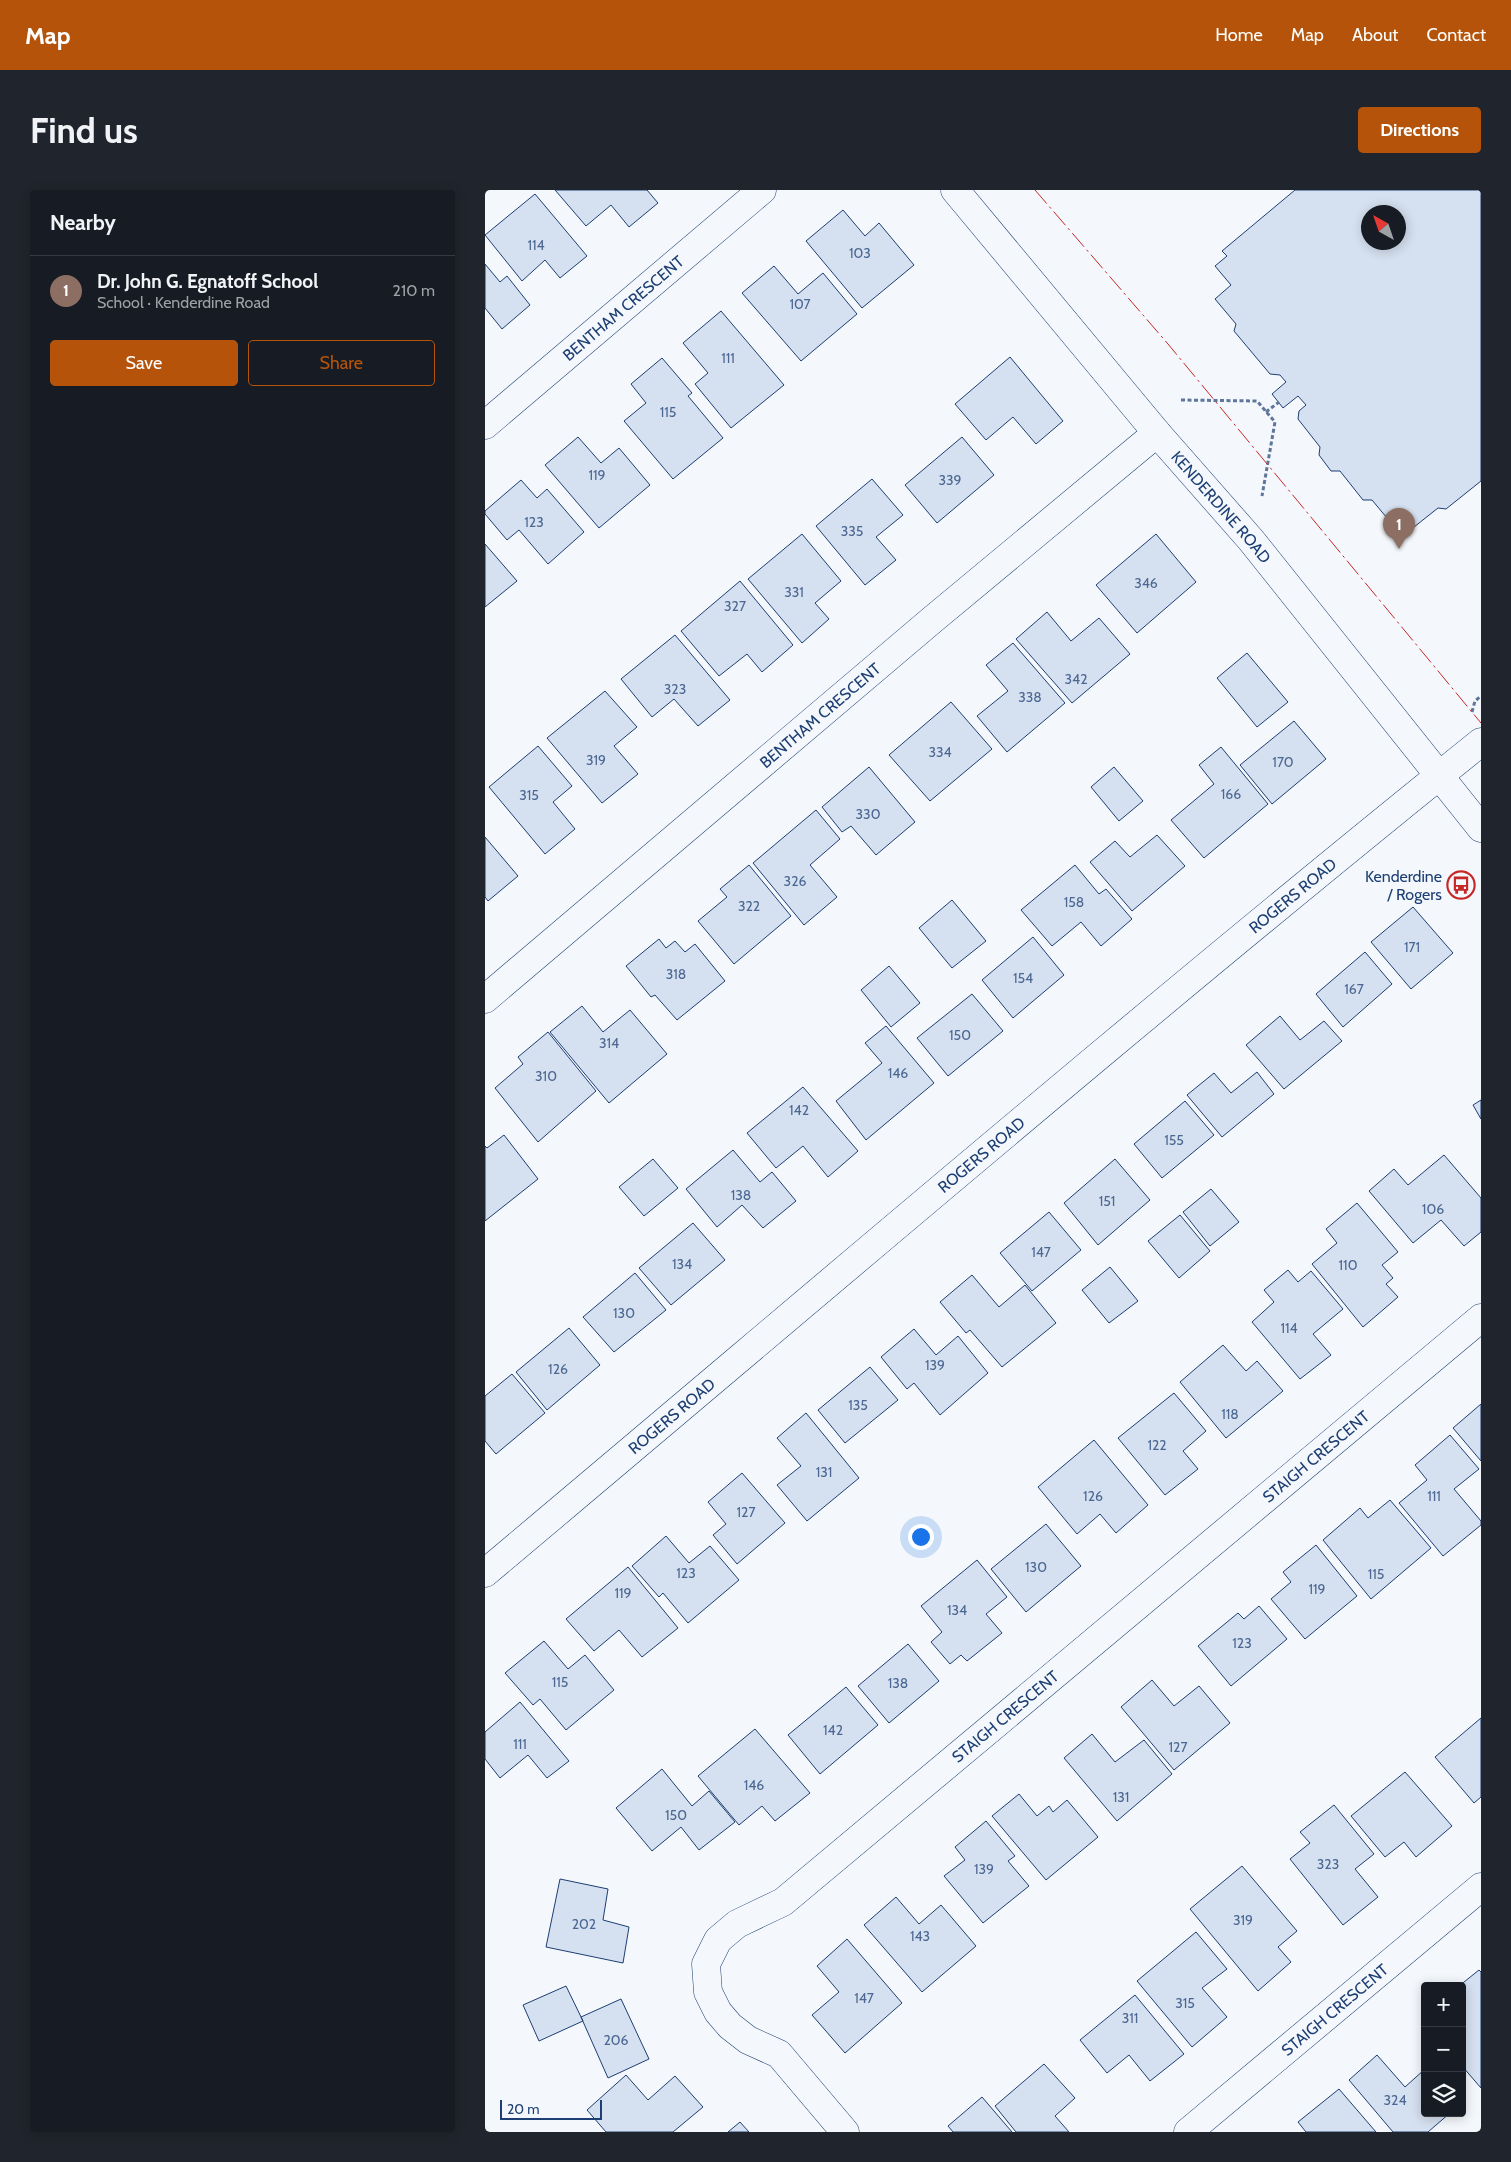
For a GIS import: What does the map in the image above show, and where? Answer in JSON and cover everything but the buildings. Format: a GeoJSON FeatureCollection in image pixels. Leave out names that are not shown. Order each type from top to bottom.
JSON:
{"type":"FeatureCollection","features":[{"type":"Feature","properties":{"kind":"street","name":"BENTHAM CRESCENT"},"geometry":{"type":"LineString","coordinates":[[485,425],[762,190]]}},
{"type":"Feature","properties":{"kind":"street","name":"KENDERDINE ROAD"},"geometry":{"type":"LineString","coordinates":[[955,190],[1157,433],[1251,540],[1437,776],[1481,828]]}},
{"type":"Feature","properties":{"kind":"street","name":"BENTHAM CRESCENT"},"geometry":{"type":"LineString","coordinates":[[485,999],[932,620],[1157,433]]}},
{"type":"Feature","properties":{"kind":"street","name":"ROGERS ROAD"},"geometry":{"type":"LineString","coordinates":[[485,1573],[1437,776],[1481,742]]}},
{"type":"Feature","properties":{"kind":"street","name":"STAIGH CRESCENT"},"geometry":{"type":"LineString","coordinates":[[845,2132],[779,2054],[748,2040],[718,2012],[708,1992],[706,1964],[718,1940],[737,1924],[783,1902],[1481,1318]]}},
{"type":"Feature","properties":{"kind":"street","name":"STAIGH CRESCENT"},"geometry":{"type":"LineString","coordinates":[[1188,2132],[1481,1887]]}},
{"type":"Feature","properties":{"kind":"path"},"geometry":{"type":"LineString","coordinates":[[1181,400],[1257,401],[1275,422],[1261,496]]}},
{"type":"Feature","properties":{"kind":"path"},"geometry":{"type":"LineString","coordinates":[[1266,412],[1279,402]]}},
{"type":"Feature","properties":{"kind":"path"},"geometry":{"type":"LineString","coordinates":[[1464,715],[1472,713],[1475,701],[1481,696]]}},
{"type":"Feature","properties":{"kind":"power"},"geometry":{"type":"LineString","coordinates":[[1035,190],[1168,344],[1481,723]]}},
{"type":"Feature","properties":{"kind":"place","name":"Dr. John G. Egnatoff School"},"geometry":{"type":"Point","coordinates":[1399,549]}},
{"type":"Feature","properties":{"kind":"place","name":"Kenderdine / Rogers"},"geometry":{"type":"Point","coordinates":[1461,885]}}]}
